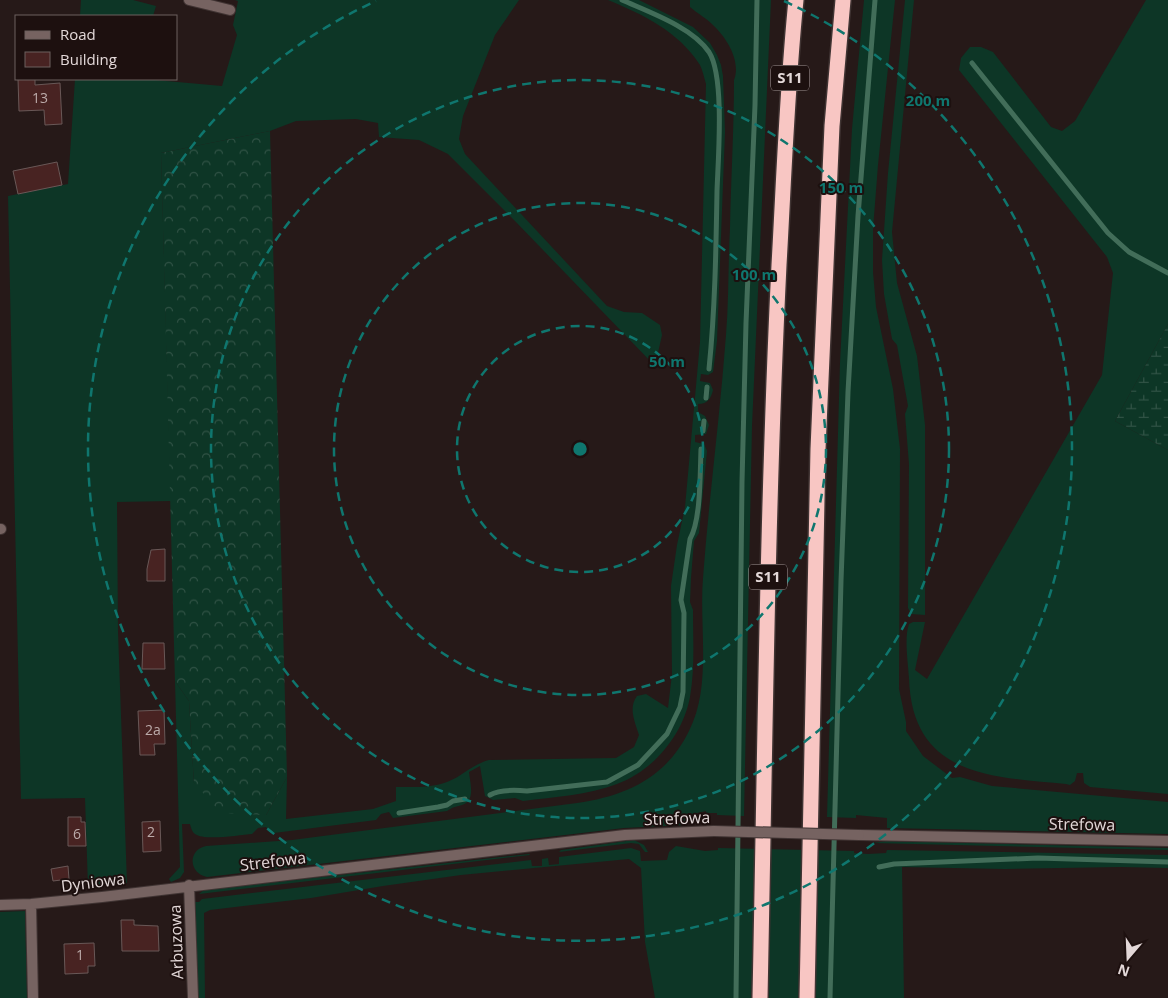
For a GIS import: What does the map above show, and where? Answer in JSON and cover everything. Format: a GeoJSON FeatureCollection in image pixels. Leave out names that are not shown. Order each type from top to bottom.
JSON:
{"type":"FeatureCollection","features":[{"type":"Feature","properties":{"kind":"highway","name":"S11"},"geometry":{"type":"LineString","coordinates":[[760,998],[775,345],[796,0]]}},
{"type":"Feature","properties":{"kind":"highway"},"geometry":{"type":"LineString","coordinates":[[807,998],[818,449],[832,126],[843,0]]}},
{"type":"Feature","properties":{"kind":"street"},"geometry":{"type":"LineString","coordinates":[[189,0],[230,10]]}},
{"type":"Feature","properties":{"kind":"street","name":"Strefowa"},"geometry":{"type":"LineString","coordinates":[[189,885],[625,835],[714,831],[1168,841]]}},
{"type":"Feature","properties":{"kind":"street","name":"Dyniowa"},"geometry":{"type":"LineString","coordinates":[[0,905],[31,904],[189,885]]}},
{"type":"Feature","properties":{"kind":"street","name":"Arbuzowa"},"geometry":{"type":"LineString","coordinates":[[189,885],[193,998]]}},
{"type":"Feature","properties":{"kind":"street"},"geometry":{"type":"LineString","coordinates":[[31,904],[33,998]]}},
{"type":"Feature","properties":{"kind":"green space"},"geometry":{"type":"Polygon","coordinates":[[[81,0],[133,0],[156,6],[153,15],[80,15],[81,0]]]}},
{"type":"Feature","properties":{"kind":"green space"},"geometry":{"type":"Polygon","coordinates":[[[235,0],[519,0],[495,35],[463,116],[459,139],[465,154],[607,306],[624,312],[642,313],[660,325],[662,335],[655,366],[448,154],[419,140],[379,137],[378,123],[356,119],[296,121],[270,131],[161,153],[171,501],[117,502],[118,631],[127,883],[88,887],[85,798],[21,799],[8,196],[68,184],[75,80],[155,80],[222,86],[237,35],[233,25],[238,1],[235,0]]]}},
{"type":"Feature","properties":{"kind":"green space"},"geometry":{"type":"Polygon","coordinates":[[[608,0],[639,0],[693,27],[710,43],[721,65],[723,76],[725,132],[717,341],[713,372],[708,375],[701,374],[700,381],[710,383],[713,390],[708,400],[698,404],[698,412],[705,416],[709,425],[706,434],[695,435],[695,442],[704,444],[707,451],[699,533],[694,541],[691,578],[690,602],[693,610],[692,686],[681,725],[664,750],[643,770],[617,784],[583,793],[523,801],[515,798],[493,800],[485,796],[480,766],[469,772],[471,796],[469,800],[447,811],[393,818],[389,812],[381,814],[376,820],[274,833],[270,832],[266,827],[258,828],[252,834],[222,837],[200,836],[193,832],[190,824],[182,824],[184,872],[180,878],[171,882],[169,879],[180,867],[175,681],[189,701],[194,783],[266,815],[287,777],[286,819],[373,809],[396,801],[396,787],[422,787],[441,784],[453,780],[489,760],[616,758],[634,747],[639,735],[633,710],[634,701],[637,696],[646,694],[668,708],[672,674],[671,586],[685,507],[700,342],[706,84],[700,65],[671,33],[647,18],[608,0]]]}},
{"type":"Feature","properties":{"kind":"green space"},"geometry":{"type":"Polygon","coordinates":[[[690,0],[771,0],[752,426],[744,816],[717,815],[717,813],[706,813],[706,811],[685,816],[685,825],[624,828],[207,877],[201,875],[194,867],[193,857],[200,848],[206,846],[292,840],[577,803],[612,795],[628,790],[656,773],[680,747],[689,731],[696,714],[702,676],[703,578],[727,322],[734,80],[736,73],[736,66],[729,45],[712,24],[690,7],[690,0]]]}},
{"type":"Feature","properties":{"kind":"green space"},"geometry":{"type":"Polygon","coordinates":[[[864,0],[895,0],[878,165],[873,229],[873,272],[876,307],[893,389],[900,449],[899,689],[906,731],[923,756],[952,778],[960,777],[992,786],[1168,802],[1168,834],[887,828],[887,818],[856,815],[856,818],[827,817],[840,363],[852,129],[864,0]]]}},
{"type":"Feature","properties":{"kind":"green space"},"geometry":{"type":"Polygon","coordinates":[[[905,0],[914,0],[892,232],[897,283],[917,356],[925,425],[925,615],[911,614],[908,608],[909,464],[905,414],[908,406],[897,345],[892,339],[884,294],[882,260],[888,173],[905,0]]]}},
{"type":"Feature","properties":{"kind":"green space"},"geometry":{"type":"Polygon","coordinates":[[[1146,0],[1168,0],[1168,324],[1115,421],[1168,450],[1168,794],[1090,787],[1084,783],[1083,773],[1077,773],[1075,781],[1070,785],[1010,778],[984,773],[960,765],[940,753],[924,735],[913,710],[907,643],[909,624],[925,622],[915,670],[927,679],[1102,375],[1113,273],[1107,257],[959,70],[961,58],[970,47],[981,47],[993,52],[1051,127],[1062,131],[1075,121],[1146,0]]]}},
{"type":"Feature","properties":{"kind":"green space"},"geometry":{"type":"Polygon","coordinates":[[[270,131],[287,777],[266,815],[221,813],[194,783],[189,701],[175,681],[161,153],[270,131]]]}},
{"type":"Feature","properties":{"kind":"green space"},"geometry":{"type":"Polygon","coordinates":[[[1168,324],[1168,450],[1115,421],[1168,324]]]}},
{"type":"Feature","properties":{"kind":"green space"},"geometry":{"type":"Polygon","coordinates":[[[634,840],[644,845],[648,852],[645,852],[639,844],[631,843],[559,852],[561,850],[634,840]]]}},
{"type":"Feature","properties":{"kind":"green space"},"geometry":{"type":"Polygon","coordinates":[[[887,841],[1168,848],[1168,850],[873,843],[887,841]]]}},
{"type":"Feature","properties":{"kind":"green space"},"geometry":{"type":"Polygon","coordinates":[[[676,846],[705,851],[718,850],[718,848],[854,851],[854,853],[868,854],[886,853],[887,850],[1168,855],[1168,868],[1005,869],[902,867],[904,998],[655,998],[645,942],[641,868],[629,859],[461,875],[311,898],[210,910],[204,913],[205,998],[197,998],[194,902],[199,902],[202,899],[531,860],[532,866],[542,866],[542,859],[548,858],[549,865],[559,864],[559,857],[631,848],[640,851],[641,861],[667,860],[669,852],[676,846]]]}},
{"type":"Feature","properties":{"kind":"green space"},"geometry":{"type":"Polygon","coordinates":[[[530,855],[199,894],[204,890],[530,855]]]}},
{"type":"Feature","properties":{"kind":"green space"},"geometry":{"type":"Polygon","coordinates":[[[25,911],[27,998],[0,998],[0,912],[25,911]]]}},
{"type":"Feature","properties":{"kind":"building"},"geometry":{"type":"Polygon","coordinates":[[[18,80],[35,80],[35,85],[60,83],[62,124],[45,125],[44,110],[19,111],[18,80]]]}},
{"type":"Feature","properties":{"kind":"building"},"geometry":{"type":"Polygon","coordinates":[[[57,162],[62,185],[18,194],[13,171],[57,162]]]}},
{"type":"Feature","properties":{"kind":"building"},"geometry":{"type":"Polygon","coordinates":[[[165,549],[165,581],[147,581],[147,569],[151,550],[165,549]]]}},
{"type":"Feature","properties":{"kind":"building"},"geometry":{"type":"Polygon","coordinates":[[[143,643],[164,643],[165,669],[142,669],[143,643]]]}},
{"type":"Feature","properties":{"kind":"building"},"geometry":{"type":"Polygon","coordinates":[[[164,710],[165,744],[154,744],[155,755],[140,755],[138,711],[164,710]]]}},
{"type":"Feature","properties":{"kind":"building"},"geometry":{"type":"Polygon","coordinates":[[[68,817],[81,817],[81,822],[85,822],[86,846],[68,846],[68,817]]]}},
{"type":"Feature","properties":{"kind":"building"},"geometry":{"type":"Polygon","coordinates":[[[160,821],[161,851],[143,852],[142,822],[160,821]]]}},
{"type":"Feature","properties":{"kind":"building"},"geometry":{"type":"Polygon","coordinates":[[[68,866],[69,879],[53,881],[51,869],[68,866]]]}},
{"type":"Feature","properties":{"kind":"building"},"geometry":{"type":"Polygon","coordinates":[[[121,920],[134,920],[134,925],[158,926],[159,951],[122,951],[121,920]]]}},
{"type":"Feature","properties":{"kind":"building"},"geometry":{"type":"Polygon","coordinates":[[[94,943],[95,966],[88,966],[88,973],[65,974],[64,944],[94,943]]]}},
{"type":"Feature","properties":{"kind":"waterway"},"geometry":{"type":"LineString","coordinates":[[622,0],[657,15],[692,35],[709,52],[714,64],[719,99],[719,140],[716,258],[709,369]]}},
{"type":"Feature","properties":{"kind":"waterway"},"geometry":{"type":"LineString","coordinates":[[736,998],[742,482],[757,0]]}},
{"type":"Feature","properties":{"kind":"waterway"},"geometry":{"type":"LineString","coordinates":[[830,998],[848,392],[858,216],[875,0]]}},
{"type":"Feature","properties":{"kind":"waterway"},"geometry":{"type":"LineString","coordinates":[[972,63],[1108,233],[1129,252],[1168,273]]}},
{"type":"Feature","properties":{"kind":"waterway"},"geometry":{"type":"LineString","coordinates":[[706,398],[707,387]]}},
{"type":"Feature","properties":{"kind":"waterway"},"geometry":{"type":"LineString","coordinates":[[703,431],[704,421]]}},
{"type":"Feature","properties":{"kind":"waterway"},"geometry":{"type":"LineString","coordinates":[[490,795],[503,791],[527,791],[607,782],[638,765],[667,734],[680,707],[683,692],[684,613],[681,600],[690,539],[694,531],[698,509],[701,449]]}},
{"type":"Feature","properties":{"kind":"waterway"},"geometry":{"type":"LineString","coordinates":[[399,813],[438,807],[465,799]]}},
{"type":"Feature","properties":{"kind":"waterway"},"geometry":{"type":"LineString","coordinates":[[879,867],[894,864],[1038,858],[1168,862]]}}]}
